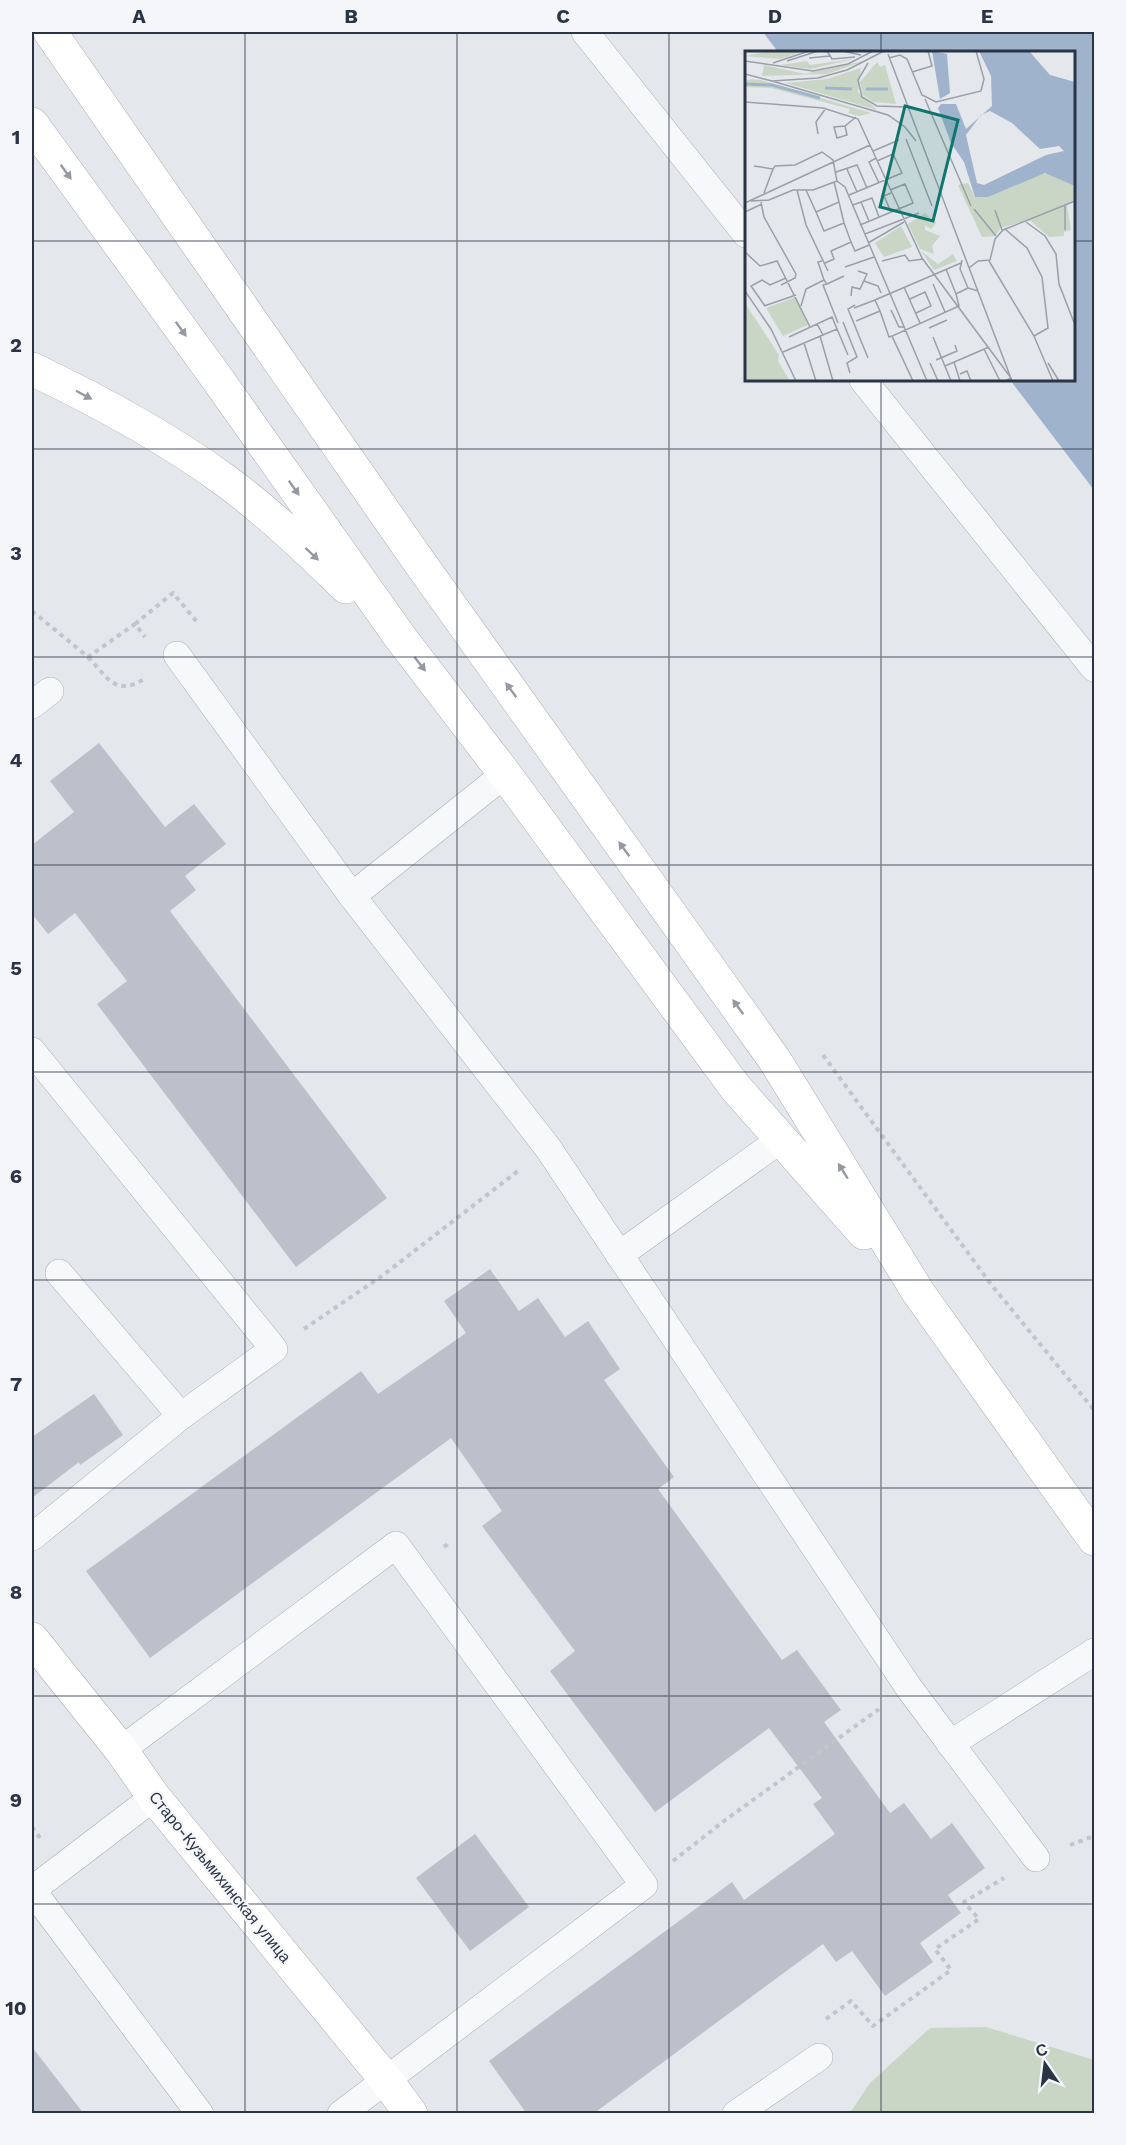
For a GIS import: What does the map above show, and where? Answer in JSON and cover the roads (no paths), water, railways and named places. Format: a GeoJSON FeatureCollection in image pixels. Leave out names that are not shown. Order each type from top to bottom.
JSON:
{"type":"FeatureCollection","features":[{"type":"Feature","properties":{"kind":"main road"},"geometry":{"type":"LineString","coordinates":[[50,32],[415,556],[774,1059],[918,1292],[1095,1539]]}},
{"type":"Feature","properties":{"kind":"main road"},"geometry":{"type":"LineString","coordinates":[[32,124],[216,377],[400,637],[505,774],[735,1087],[918,1292]]}},
{"type":"Feature","properties":{"kind":"main road"},"geometry":{"type":"LineString","coordinates":[[32,369],[109,408],[190,456],[228,482],[301,544],[400,637]]}},
{"type":"Feature","properties":{"kind":"main road","name":"Старо-Кузьмихинская улица"},"geometry":{"type":"LineString","coordinates":[[32,1639],[121,1750],[154,1797],[387,2080],[411,2114]]}},
{"type":"Feature","properties":{"kind":"lane"},"geometry":{"type":"LineString","coordinates":[[585,32],[745,232]]}},
{"type":"Feature","properties":{"kind":"lane"},"geometry":{"type":"LineString","coordinates":[[864,381],[1095,668]]}},
{"type":"Feature","properties":{"kind":"lane"},"geometry":{"type":"LineString","coordinates":[[177,655],[352,896],[548,1148],[909,1688],[1036,1858]]}},
{"type":"Feature","properties":{"kind":"lane"},"geometry":{"type":"LineString","coordinates":[[352,896],[505,774]]}},
{"type":"Feature","properties":{"kind":"lane"},"geometry":{"type":"LineString","coordinates":[[32,1051],[274,1349],[181,1416],[32,1537]]}},
{"type":"Feature","properties":{"kind":"lane"},"geometry":{"type":"LineString","coordinates":[[619,1256],[780,1140]]}},
{"type":"Feature","properties":{"kind":"lane"},"geometry":{"type":"LineString","coordinates":[[59,1273],[181,1416]]}},
{"type":"Feature","properties":{"kind":"lane"},"geometry":{"type":"LineString","coordinates":[[121,1750],[396,1545],[644,1885],[341,2114]]}},
{"type":"Feature","properties":{"kind":"lane"},"geometry":{"type":"LineString","coordinates":[[950,1744],[1095,1652]]}},
{"type":"Feature","properties":{"kind":"lane"},"geometry":{"type":"LineString","coordinates":[[154,1797],[32,1890],[200,2114]]}},
{"type":"Feature","properties":{"kind":"lane"},"geometry":{"type":"LineString","coordinates":[[736,2114],[819,2057]]}},
{"type":"Feature","properties":{"kind":"water"},"geometry":{"type":"Polygon","coordinates":[[[763,32],[1094,32],[1094,490],[1011,381],[1075,381],[1075,51],[777,51],[763,32]]]}}]}
